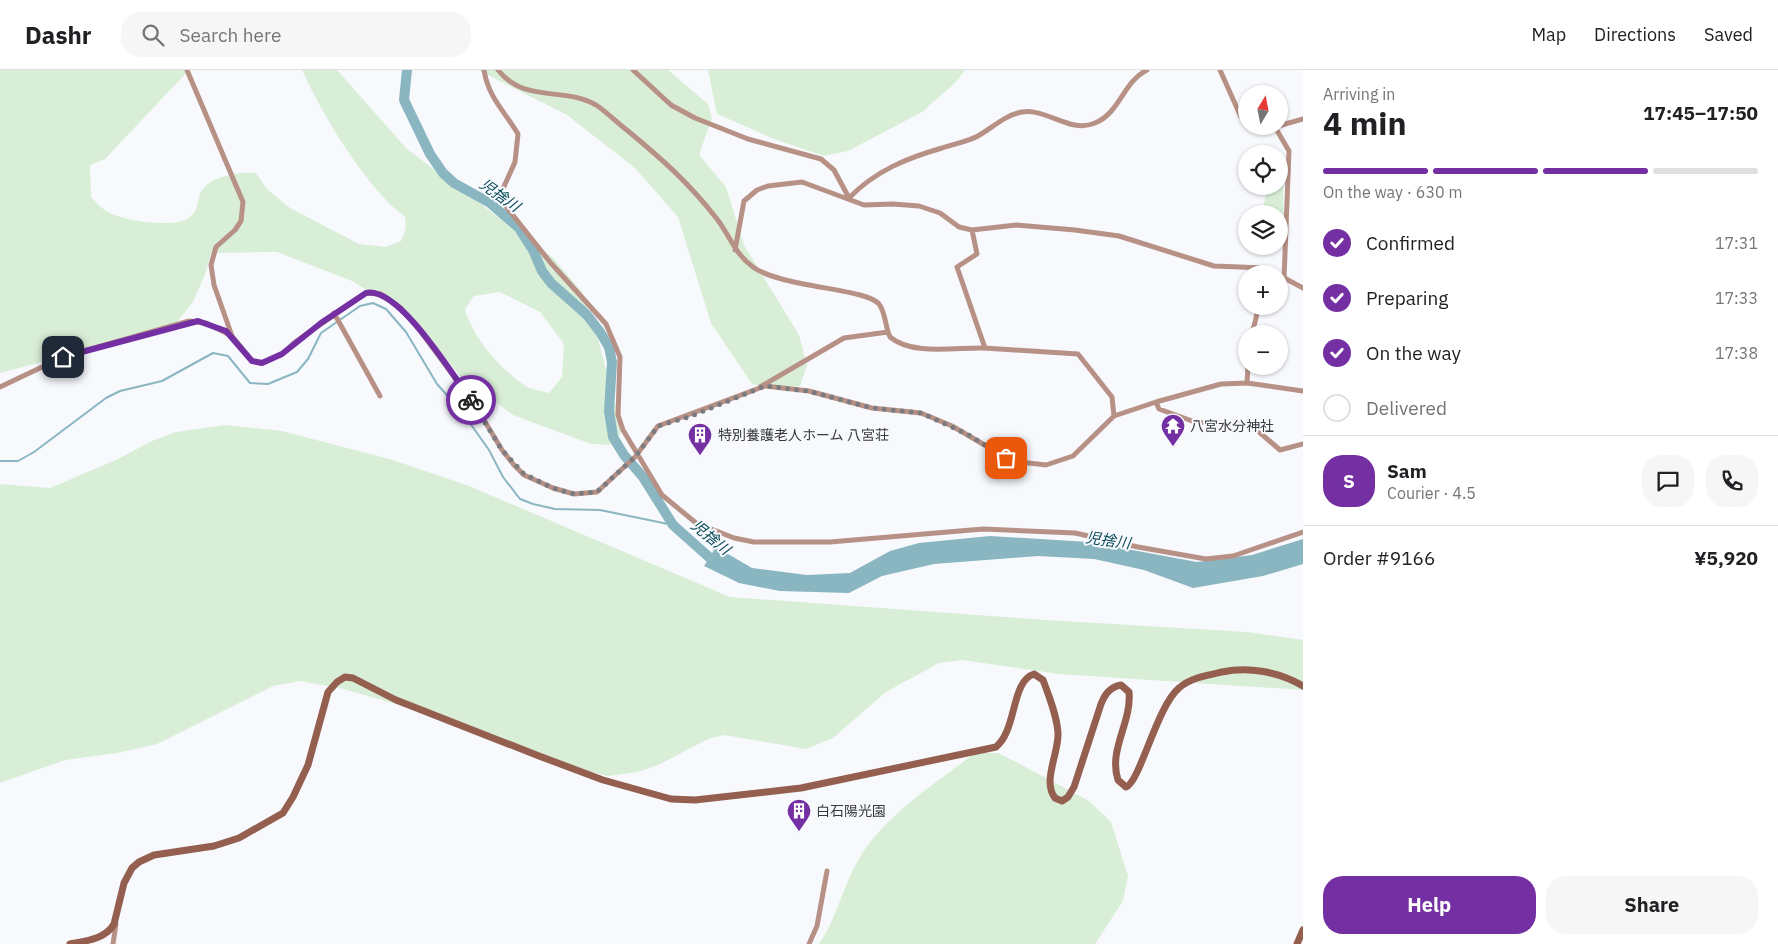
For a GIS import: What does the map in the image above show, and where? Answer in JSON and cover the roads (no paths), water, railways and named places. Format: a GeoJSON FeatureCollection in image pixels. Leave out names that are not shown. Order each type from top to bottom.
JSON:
{"type":"FeatureCollection","features":[{"type":"Feature","properties":{"kind":"street"},"geometry":{"type":"LineString","coordinates":[[187,70],[243,202],[241,221],[235,230],[216,247],[211,266],[214,285],[232,336],[252,361],[262,363],[282,354],[334,313],[366,293],[372,292],[385,296],[401,308],[475,405],[502,450],[524,474],[553,488],[586,495],[597,492],[636,456],[658,426],[689,417],[759,388],[774,386],[808,391],[865,406],[921,413],[969,435],[1006,458],[1046,465],[1068,459],[1114,416],[1156,402],[1220,384],[1247,384],[1303,391]]}},
{"type":"Feature","properties":{"kind":"street"},"geometry":{"type":"LineString","coordinates":[[484,70],[487,85],[494,102],[518,134],[515,162],[502,192],[504,204],[550,262],[606,324],[620,357],[618,415],[623,430],[636,456],[662,495],[691,520],[713,531],[744,541],[830,542],[1006,529],[1084,534],[1138,547],[1206,559],[1233,556],[1303,532]]}},
{"type":"Feature","properties":{"kind":"street"},"geometry":{"type":"LineString","coordinates":[[498,70],[513,84],[523,90],[579,98],[597,106],[679,174],[718,221],[735,250],[753,268],[784,282],[855,295],[876,302],[883,310],[888,332],[896,341],[930,349],[984,348],[1078,354],[1112,397],[1114,416]]}},
{"type":"Feature","properties":{"kind":"street"},"geometry":{"type":"LineString","coordinates":[[633,70],[671,105],[689,115],[748,139],[821,159],[834,170],[850,198]]}},
{"type":"Feature","properties":{"kind":"street"},"geometry":{"type":"LineString","coordinates":[[850,198],[865,182],[906,158],[977,137],[1008,117],[1022,112],[1036,113],[1074,126],[1094,124],[1111,114],[1136,76],[1147,70]]}},
{"type":"Feature","properties":{"kind":"street"},"geometry":{"type":"LineString","coordinates":[[1220,70],[1238,110]]}},
{"type":"Feature","properties":{"kind":"street"},"geometry":{"type":"LineString","coordinates":[[1288,123],[1303,119]]}},
{"type":"Feature","properties":{"kind":"street"},"geometry":{"type":"LineString","coordinates":[[1278,135],[1289,151],[1285,265]]}},
{"type":"Feature","properties":{"kind":"street"},"geometry":{"type":"LineString","coordinates":[[735,250],[740,230],[742,204],[748,197],[762,188],[784,183],[802,182],[850,198],[864,205],[893,204],[919,206],[940,213],[959,227],[972,230],[1016,225],[1075,230],[1118,236],[1214,266],[1238,267]]}},
{"type":"Feature","properties":{"kind":"street"},"geometry":{"type":"LineString","coordinates":[[972,230],[977,254],[957,267],[984,348]]}},
{"type":"Feature","properties":{"kind":"street"},"geometry":{"type":"LineString","coordinates":[[1288,280],[1303,288]]}},
{"type":"Feature","properties":{"kind":"street"},"geometry":{"type":"LineString","coordinates":[[334,313],[380,396]]}},
{"type":"Feature","properties":{"kind":"street"},"geometry":{"type":"LineString","coordinates":[[0,387],[63,357],[189,321],[206,323],[232,336]]}},
{"type":"Feature","properties":{"kind":"street"},"geometry":{"type":"LineString","coordinates":[[759,388],[773,377],[844,338],[888,332]]}},
{"type":"Feature","properties":{"kind":"street"},"geometry":{"type":"LineString","coordinates":[[1247,384],[1248,375]]}},
{"type":"Feature","properties":{"kind":"street"},"geometry":{"type":"LineString","coordinates":[[1156,402],[1158,409],[1185,420],[1216,425],[1232,423],[1251,425],[1280,450],[1303,444]]}},
{"type":"Feature","properties":{"kind":"street"},"geometry":{"type":"LineString","coordinates":[[70,944],[90,940],[112,928],[124,883],[132,868],[139,862],[154,855],[214,846],[239,838],[283,813],[294,797],[308,765],[328,692],[337,682],[345,677],[353,678],[423,711],[603,780],[657,797],[686,800],[801,788],[996,746],[1006,735],[1023,681],[1034,674],[1043,680],[1056,723],[1058,734],[1050,789],[1055,798],[1062,801],[1068,797],[1074,787],[1101,704],[1105,696],[1114,687],[1124,686],[1129,692],[1127,711],[1116,761],[1118,780],[1126,787],[1135,778],[1163,708],[1170,697],[1183,685],[1214,674],[1243,670],[1284,677],[1303,686]]}},
{"type":"Feature","properties":{"kind":"street"},"geometry":{"type":"LineString","coordinates":[[809,944],[817,926],[827,871]]}},
{"type":"Feature","properties":{"kind":"street"},"geometry":{"type":"LineString","coordinates":[[113,944],[117,913]]}},
{"type":"Feature","properties":{"kind":"street"},"geometry":{"type":"LineString","coordinates":[[1297,944],[1303,930]]}},
{"type":"Feature","properties":{"kind":"water"},"geometry":{"type":"Polygon","coordinates":[[[990,536],[1089,542],[1197,562],[1252,555],[1303,539],[1303,564],[1263,576],[1193,588],[1144,570],[1094,559],[1038,556],[934,564],[882,576],[849,593],[780,591],[739,583],[704,566],[716,547],[752,568],[807,575],[850,573],[890,551],[919,543],[990,536]]]}},
{"type":"Feature","properties":{"kind":"waterway","name":"児捨川"},"geometry":{"type":"LineString","coordinates":[[407,70],[404,100],[430,154],[443,173],[454,183],[490,203],[519,228],[533,250],[542,271],[551,283],[587,315],[600,332],[609,347],[612,362],[609,411],[613,437],[624,455],[643,477],[673,525],[719,566]]}},
{"type":"Feature","properties":{"kind":"waterway"},"geometry":{"type":"LineString","coordinates":[[0,461],[18,461],[34,452],[106,398],[120,391],[162,381],[213,353],[228,356],[250,383],[268,384],[297,372],[308,359],[321,333],[360,306],[373,303],[386,309],[406,332],[437,384],[462,412],[489,450],[503,477],[520,499],[555,509],[600,510],[673,525]]}},
{"type":"Feature","properties":{"kind":"place","name":"八宮水分神社"},"geometry":{"type":"Point","coordinates":[1173,447]}},
{"type":"Feature","properties":{"kind":"place","name":"特別養護老人ホーム 八宮荘"},"geometry":{"type":"Point","coordinates":[700,456]}},
{"type":"Feature","properties":{"kind":"place","name":"白石陽光園"},"geometry":{"type":"Point","coordinates":[799,832]}}]}
